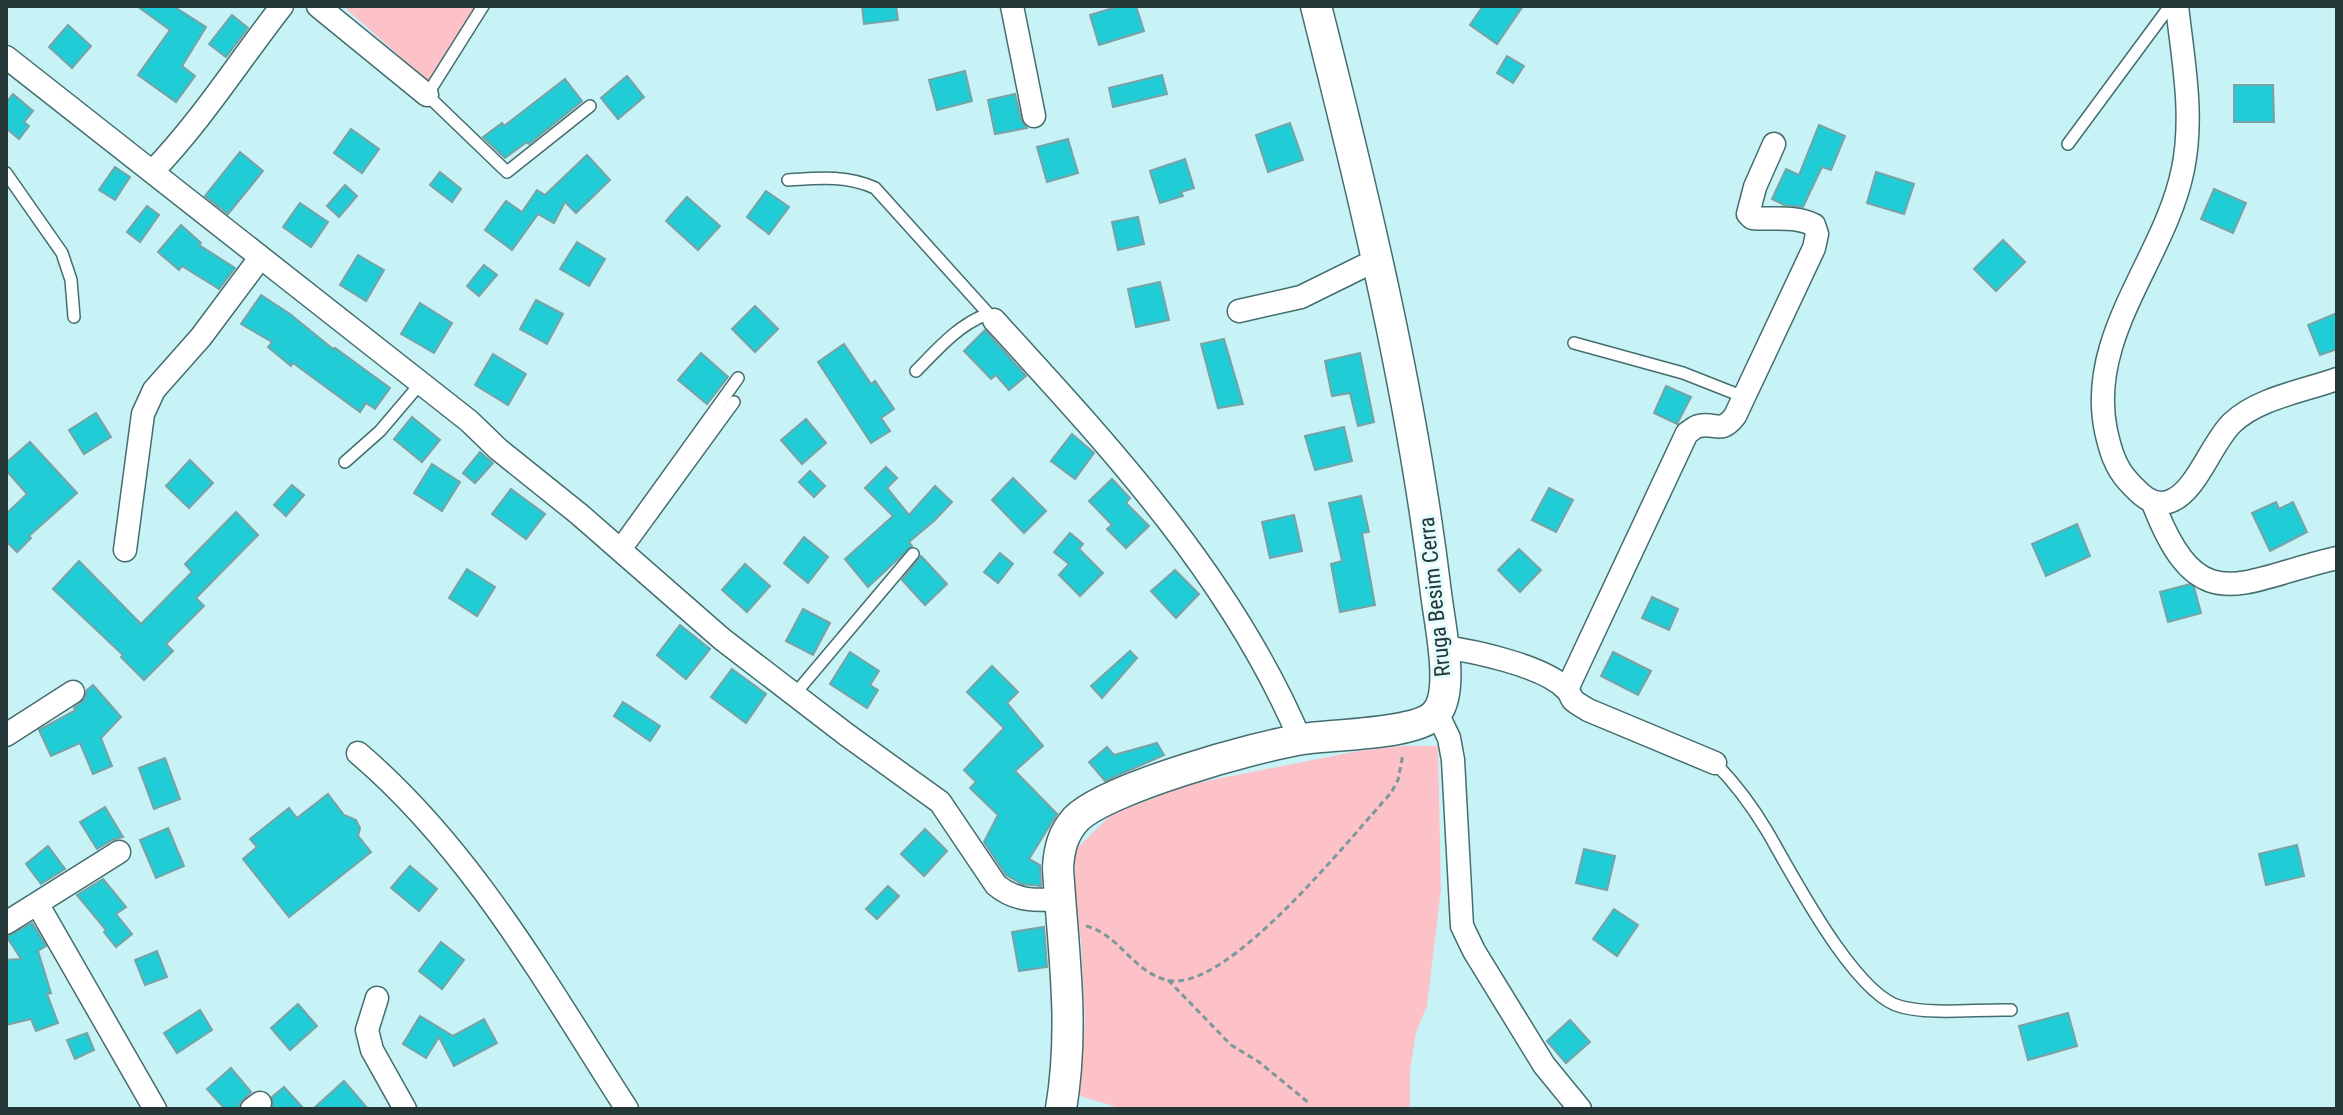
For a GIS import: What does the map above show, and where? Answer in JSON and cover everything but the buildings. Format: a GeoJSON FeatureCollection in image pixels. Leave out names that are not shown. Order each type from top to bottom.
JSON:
{"type":"FeatureCollection","features":[{"type":"Feature","properties":{"kind":"street"},"geometry":{"type":"LineString","coordinates":[[153,171],[192,128],[282,6]]}},
{"type":"Feature","properties":{"kind":"street"},"geometry":{"type":"LineString","coordinates":[[318,6],[427,95]]}},
{"type":"Feature","properties":{"kind":"street"},"geometry":{"type":"LineString","coordinates":[[1012,6],[1034,116]]}},
{"type":"Feature","properties":{"kind":"street","name":"Rruga Besim Cerra"},"geometry":{"type":"LineString","coordinates":[[1316,6],[1403,379],[1423,493],[1443,647],[1443,697],[1437,713]]}},
{"type":"Feature","properties":{"kind":"street"},"geometry":{"type":"LineString","coordinates":[[2177,6],[2188,99],[2184,167],[2175,205],[2115,334],[2106,361],[2104,421],[2110,450],[2122,474],[2137,492],[2153,503],[2179,558],[2196,575],[2230,585],[2337,558]]}},
{"type":"Feature","properties":{"kind":"street"},"geometry":{"type":"LineString","coordinates":[[6,57],[469,421],[722,639],[940,802],[996,885],[1009,895],[1040,900],[1061,913]]}},
{"type":"Feature","properties":{"kind":"street"},"geometry":{"type":"LineString","coordinates":[[1567,689],[1687,433],[1699,426],[1718,428],[1728,424],[1744,397],[1814,248],[1817,234],[1814,225],[1805,220],[1752,218],[1748,214],[1755,187],[1774,144]]}},
{"type":"Feature","properties":{"kind":"street"},"geometry":{"type":"LineString","coordinates":[[125,550],[143,414],[154,390],[201,337],[260,258]]}},
{"type":"Feature","properties":{"kind":"street"},"geometry":{"type":"LineString","coordinates":[[1239,311],[1301,297],[1376,260]]}},
{"type":"Feature","properties":{"kind":"street"},"geometry":{"type":"LineString","coordinates":[[994,320],[1137,478],[1182,536],[1236,616],[1282,698],[1300,739]]}},
{"type":"Feature","properties":{"kind":"street"},"geometry":{"type":"LineString","coordinates":[[2153,503],[2166,503],[2178,498],[2230,424],[2248,411],[2337,379]]}},
{"type":"Feature","properties":{"kind":"street"},"geometry":{"type":"LineString","coordinates":[[1443,647],[1511,662],[1567,689],[1573,700],[1588,710],[1715,763]]}},
{"type":"Feature","properties":{"kind":"street"},"geometry":{"type":"LineString","coordinates":[[6,735],[73,692]]}},
{"type":"Feature","properties":{"kind":"street"},"geometry":{"type":"LineString","coordinates":[[1061,1109],[1070,1030],[1059,847],[1072,824],[1094,805],[1123,791],[1168,776],[1300,739],[1410,728],[1437,713],[1449,738],[1453,760],[1462,926],[1544,1065],[1580,1109]]}},
{"type":"Feature","properties":{"kind":"street"},"geometry":{"type":"LineString","coordinates":[[358,753],[391,781],[426,819],[506,921],[627,1109]]}},
{"type":"Feature","properties":{"kind":"street"},"geometry":{"type":"LineString","coordinates":[[6,923],[119,852]]}},
{"type":"Feature","properties":{"kind":"street"},"geometry":{"type":"LineString","coordinates":[[38,905],[155,1109]]}},
{"type":"Feature","properties":{"kind":"street"},"geometry":{"type":"LineString","coordinates":[[377,998],[367,1030],[372,1050],[405,1109]]}},
{"type":"Feature","properties":{"kind":"lane"},"geometry":{"type":"LineString","coordinates":[[483,6],[427,95],[507,172],[590,106]]}},
{"type":"Feature","properties":{"kind":"lane"},"geometry":{"type":"LineString","coordinates":[[2068,144],[2170,6]]}},
{"type":"Feature","properties":{"kind":"lane"},"geometry":{"type":"LineString","coordinates":[[6,173],[62,253],[71,280],[74,317]]}},
{"type":"Feature","properties":{"kind":"lane"},"geometry":{"type":"LineString","coordinates":[[788,180],[829,177],[857,180],[875,188],[994,320]]}},
{"type":"Feature","properties":{"kind":"lane"},"geometry":{"type":"LineString","coordinates":[[916,371],[971,320],[985,315],[994,320]]}},
{"type":"Feature","properties":{"kind":"lane"},"geometry":{"type":"LineString","coordinates":[[1574,343],[1683,373],[1744,397]]}},
{"type":"Feature","properties":{"kind":"lane"},"geometry":{"type":"LineString","coordinates":[[620,549],[738,378]]}},
{"type":"Feature","properties":{"kind":"lane"},"geometry":{"type":"LineString","coordinates":[[345,462],[380,431],[420,384]]}},
{"type":"Feature","properties":{"kind":"lane"},"geometry":{"type":"LineString","coordinates":[[620,549],[734,402]]}},
{"type":"Feature","properties":{"kind":"lane"},"geometry":{"type":"LineString","coordinates":[[794,695],[913,554]]}},
{"type":"Feature","properties":{"kind":"lane"},"geometry":{"type":"LineString","coordinates":[[1715,763],[1729,777],[1765,828],[1805,896],[1859,975],[1877,994],[1899,1007],[2011,1010]]}},
{"type":"Feature","properties":{"kind":"path"},"geometry":{"type":"LineString","coordinates":[[1168,980],[1186,980],[1230,959],[1302,891],[1391,793],[1404,761],[1400,729]]}},
{"type":"Feature","properties":{"kind":"path"},"geometry":{"type":"LineString","coordinates":[[1061,913],[1102,931],[1134,962],[1168,980],[1231,1045],[1259,1062],[1309,1103]]}},
{"type":"Feature","properties":{"kind":"shaded area"},"geometry":{"type":"Polygon","coordinates":[[[343,6],[482,6],[430,83],[343,6]]]}},
{"type":"Feature","properties":{"kind":"shaded area"},"geometry":{"type":"Polygon","coordinates":[[[1438,746],[1441,889],[1427,1006],[1416,1032],[1410,1070],[1410,1109],[1123,1109],[1080,1096],[1085,1021],[1081,939],[1076,915],[1075,850],[1112,814],[1191,784],[1358,751],[1438,746]]]}}]}
